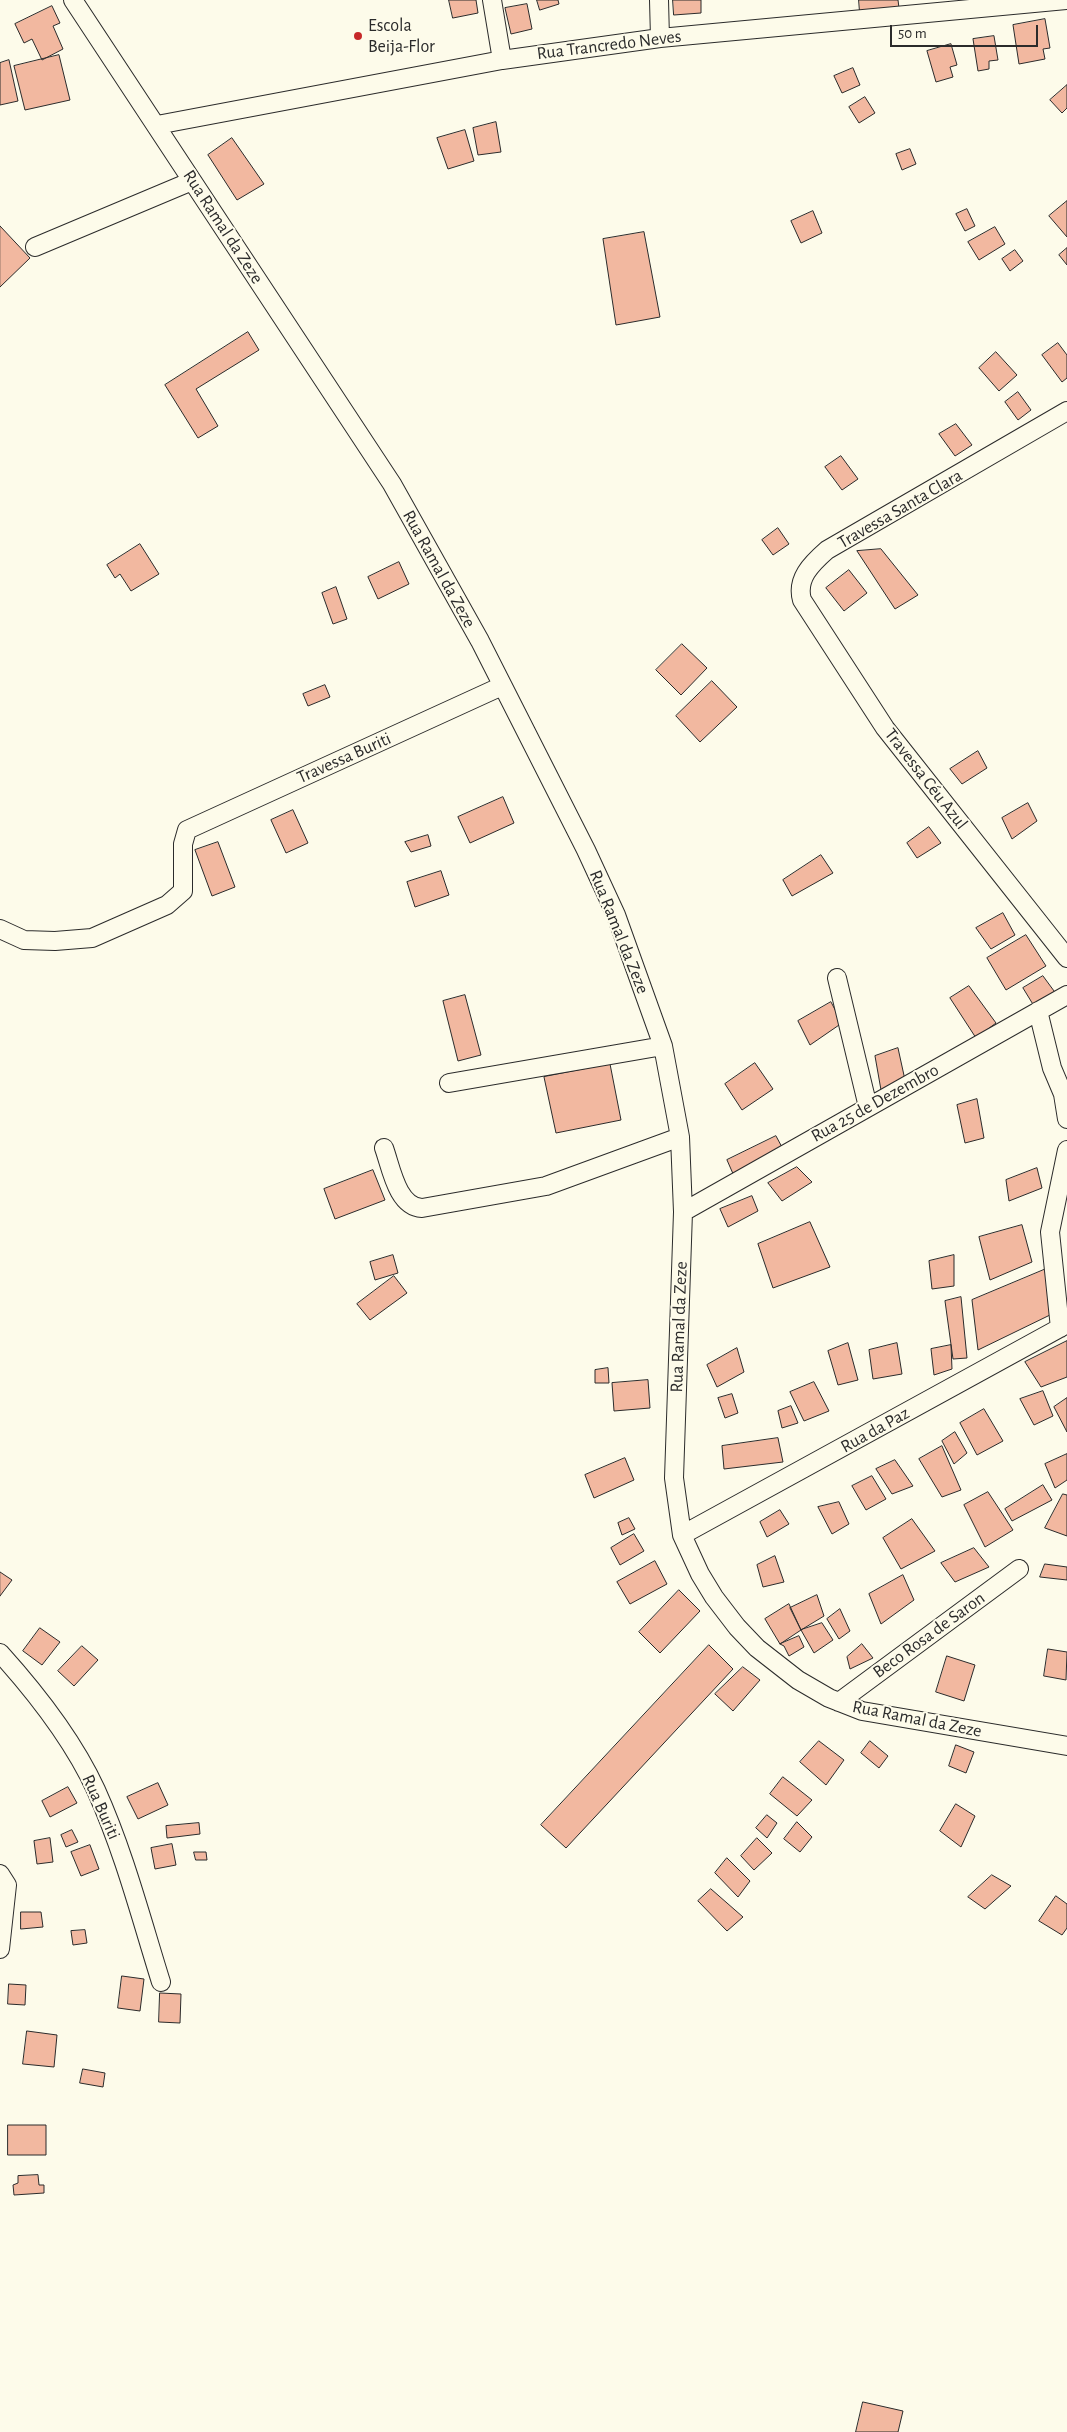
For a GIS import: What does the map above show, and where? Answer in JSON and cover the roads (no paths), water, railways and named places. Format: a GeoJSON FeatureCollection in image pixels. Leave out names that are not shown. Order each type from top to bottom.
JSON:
{"type":"FeatureCollection","features":[{"type":"Feature","properties":{"kind":"street","name":"Rua Ramal da Zeze"},"geometry":{"type":"LineString","coordinates":[[73,0],[392,484],[480,641],[586,850],[616,916],[663,1046],[680,1137],[684,1212],[674,1478],[682,1535],[689,1553],[709,1589],[737,1626],[758,1648],[810,1689],[838,1702],[876,1714],[1067,1746]]}},
{"type":"Feature","properties":{"kind":"street"},"geometry":{"type":"LineString","coordinates":[[492,0],[502,60]]}},
{"type":"Feature","properties":{"kind":"street"},"geometry":{"type":"LineString","coordinates":[[659,0],[660,38]]}},
{"type":"Feature","properties":{"kind":"street","name":"Rua Trancredo Neves"},"geometry":{"type":"LineString","coordinates":[[157,125],[502,60],[660,38],[1058,1]]}},
{"type":"Feature","properties":{"kind":"street"},"geometry":{"type":"LineString","coordinates":[[35,247],[192,181]]}},
{"type":"Feature","properties":{"kind":"street","name":"Travessa Santa Clara"},"geometry":{"type":"LineString","coordinates":[[799,590],[801,581],[810,565],[826,550],[1067,411]]}},
{"type":"Feature","properties":{"kind":"street","name":"Travessa Céu Azul"},"geometry":{"type":"LineString","coordinates":[[799,590],[806,607],[886,728],[1067,958]]}},
{"type":"Feature","properties":{"kind":"street","name":"Travessa Buriti"},"geometry":{"type":"LineString","coordinates":[[0,930],[24,940],[55,941],[92,938],[167,905],[183,891],[183,844],[187,830],[502,686]]}},
{"type":"Feature","properties":{"kind":"street"},"geometry":{"type":"LineString","coordinates":[[837,978],[868,1107]]}},
{"type":"Feature","properties":{"kind":"street","name":"Rua 25 de Dezembro"},"geometry":{"type":"LineString","coordinates":[[684,1212],[1067,995]]}},
{"type":"Feature","properties":{"kind":"street"},"geometry":{"type":"LineString","coordinates":[[1038,1011],[1052,1068],[1063,1094],[1067,1119]]}},
{"type":"Feature","properties":{"kind":"street"},"geometry":{"type":"LineString","coordinates":[[449,1084],[663,1046]]}},
{"type":"Feature","properties":{"kind":"street"},"geometry":{"type":"LineString","coordinates":[[384,1148],[403,1198],[415,1208],[422,1208],[546,1186],[680,1137]]}},
{"type":"Feature","properties":{"kind":"street"},"geometry":{"type":"LineString","coordinates":[[1064,1326],[1050,1232],[1067,1150]]}},
{"type":"Feature","properties":{"kind":"street","name":"Rua da Paz"},"geometry":{"type":"LineString","coordinates":[[682,1535],[1064,1326]]}},
{"type":"Feature","properties":{"kind":"street","name":"Beco Rosa de Saron"},"geometry":{"type":"LineString","coordinates":[[838,1702],[1019,1569]]}},
{"type":"Feature","properties":{"kind":"street","name":"Rua Buriti"},"geometry":{"type":"LineString","coordinates":[[0,1653],[27,1683],[52,1717],[95,1789],[123,1859],[160,1982]]}},
{"type":"Feature","properties":{"kind":"street"},"geometry":{"type":"LineString","coordinates":[[0,1874],[7,1885],[0,1949]]}},
{"type":"Feature","properties":{"kind":"place","name":"Escola Beija-Flor"},"geometry":{"type":"Point","coordinates":[358,36]}}]}
